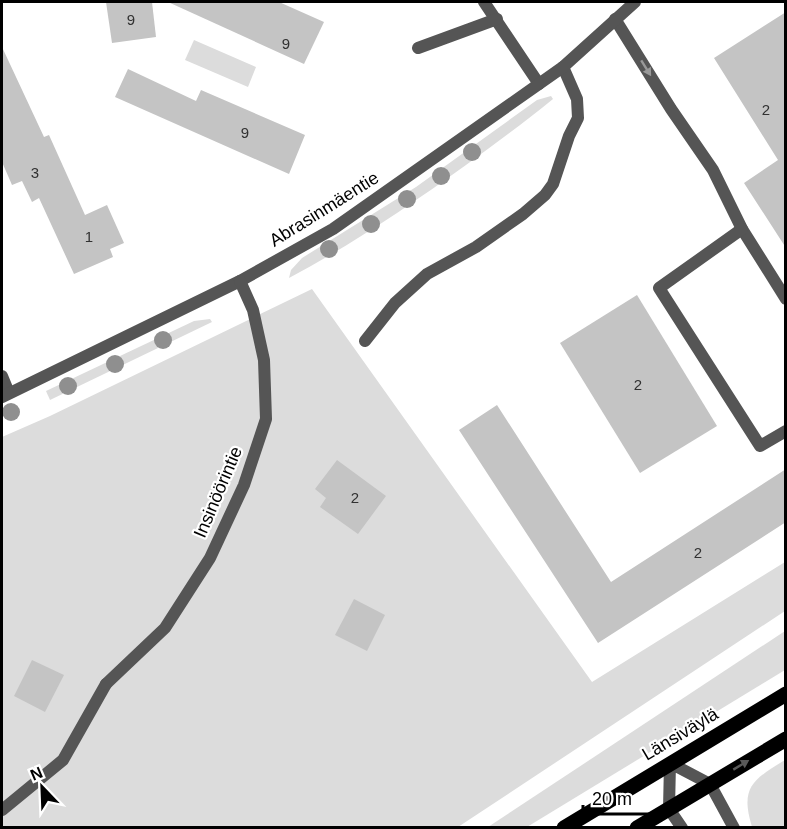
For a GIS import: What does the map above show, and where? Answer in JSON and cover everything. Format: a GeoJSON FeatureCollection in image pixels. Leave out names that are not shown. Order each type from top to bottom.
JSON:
{"type":"FeatureCollection","features":[{"type":"Feature","properties":{"kind":"main road","name":"Länsiväylä"},"geometry":{"type":"LineString","coordinates":[[564,828],[786,694]]}},
{"type":"Feature","properties":{"kind":"main road"},"geometry":{"type":"LineString","coordinates":[[637,828],[786,738]]}},
{"type":"Feature","properties":{"kind":"street"},"geometry":{"type":"LineString","coordinates":[[484,2],[539,84]]}},
{"type":"Feature","properties":{"kind":"street","name":"Abrasinmäentie"},"geometry":{"type":"LineString","coordinates":[[5,395],[240,280],[333,229],[563,67],[635,2]]}},
{"type":"Feature","properties":{"kind":"street"},"geometry":{"type":"LineString","coordinates":[[418,48],[497,19]]}},
{"type":"Feature","properties":{"kind":"street"},"geometry":{"type":"LineString","coordinates":[[615,19],[671,109],[713,170],[742,230],[786,299]]}},
{"type":"Feature","properties":{"kind":"street"},"geometry":{"type":"LineString","coordinates":[[365,341],[395,303],[428,274],[476,247],[524,214],[545,195],[553,184],[569,136],[578,118],[577,99],[563,67]]}},
{"type":"Feature","properties":{"kind":"street"},"geometry":{"type":"LineString","coordinates":[[742,230],[659,288],[760,446],[786,431]]}},
{"type":"Feature","properties":{"kind":"street","name":"Insinöörintie"},"geometry":{"type":"LineString","coordinates":[[2,810],[63,760],[106,684],[165,628],[210,558],[248,474],[266,419],[264,360],[253,310],[240,280]]}},
{"type":"Feature","properties":{"kind":"street"},"geometry":{"type":"LineString","coordinates":[[2,376],[5,395]]}},
{"type":"Feature","properties":{"kind":"street"},"geometry":{"type":"LineString","coordinates":[[682,828],[669,809],[670,763],[710,783],[734,828]]}},
{"type":"Feature","properties":{"kind":"shaded area"},"geometry":{"type":"Polygon","coordinates":[[[194,40],[256,67],[248,87],[185,60],[194,40]]]}},
{"type":"Feature","properties":{"kind":"shaded area"},"geometry":{"type":"Polygon","coordinates":[[[551,96],[553,99],[532,116],[423,195],[357,239],[289,278],[291,270],[302,258],[416,187],[537,100],[551,96]]]}},
{"type":"Feature","properties":{"kind":"shaded area"},"geometry":{"type":"Polygon","coordinates":[[[312,289],[592,682],[785,562],[785,611],[458,827],[2,828],[2,437],[312,289]]]}},
{"type":"Feature","properties":{"kind":"shaded area"},"geometry":{"type":"Polygon","coordinates":[[[210,319],[212,322],[50,400],[46,391],[194,321],[210,319]]]}},
{"type":"Feature","properties":{"kind":"shaded area"},"geometry":{"type":"Polygon","coordinates":[[[785,631],[785,670],[527,827],[488,827],[785,631]]]}},
{"type":"Feature","properties":{"kind":"shaded area"},"geometry":{"type":"Polygon","coordinates":[[[785,760],[785,827],[752,827],[747,803],[748,794],[764,773],[785,760]]]}},
{"type":"Feature","properties":{"kind":"building"},"geometry":{"type":"Polygon","coordinates":[[[106,2],[152,2],[156,37],[112,43],[106,2]]]}},
{"type":"Feature","properties":{"kind":"building"},"geometry":{"type":"Polygon","coordinates":[[[168,2],[279,2],[324,22],[304,64],[168,2]]]}},
{"type":"Feature","properties":{"kind":"building"},"geometry":{"type":"Polygon","coordinates":[[[786,12],[786,248],[744,183],[778,160],[714,58],[786,12]]]}},
{"type":"Feature","properties":{"kind":"building"},"geometry":{"type":"Polygon","coordinates":[[[2,47],[44,137],[49,135],[85,215],[107,205],[124,243],[110,249],[113,257],[74,274],[39,198],[32,202],[22,181],[12,185],[2,162],[2,47]]]}},
{"type":"Feature","properties":{"kind":"building"},"geometry":{"type":"Polygon","coordinates":[[[128,69],[196,101],[201,90],[305,135],[289,174],[115,97],[128,69]]]}},
{"type":"Feature","properties":{"kind":"building"},"geometry":{"type":"Polygon","coordinates":[[[637,295],[717,426],[640,473],[560,343],[637,295]]]}},
{"type":"Feature","properties":{"kind":"building"},"geometry":{"type":"Polygon","coordinates":[[[497,405],[611,582],[786,469],[786,522],[598,643],[459,430],[497,405]]]}},
{"type":"Feature","properties":{"kind":"building"},"geometry":{"type":"Polygon","coordinates":[[[337,460],[386,496],[358,534],[320,507],[326,498],[315,489],[337,460]]]}},
{"type":"Feature","properties":{"kind":"building"},"geometry":{"type":"Polygon","coordinates":[[[354,599],[385,615],[367,651],[335,635],[354,599]]]}},
{"type":"Feature","properties":{"kind":"building"},"geometry":{"type":"Polygon","coordinates":[[[32,660],[64,675],[45,712],[14,696],[32,660]]]}}]}
